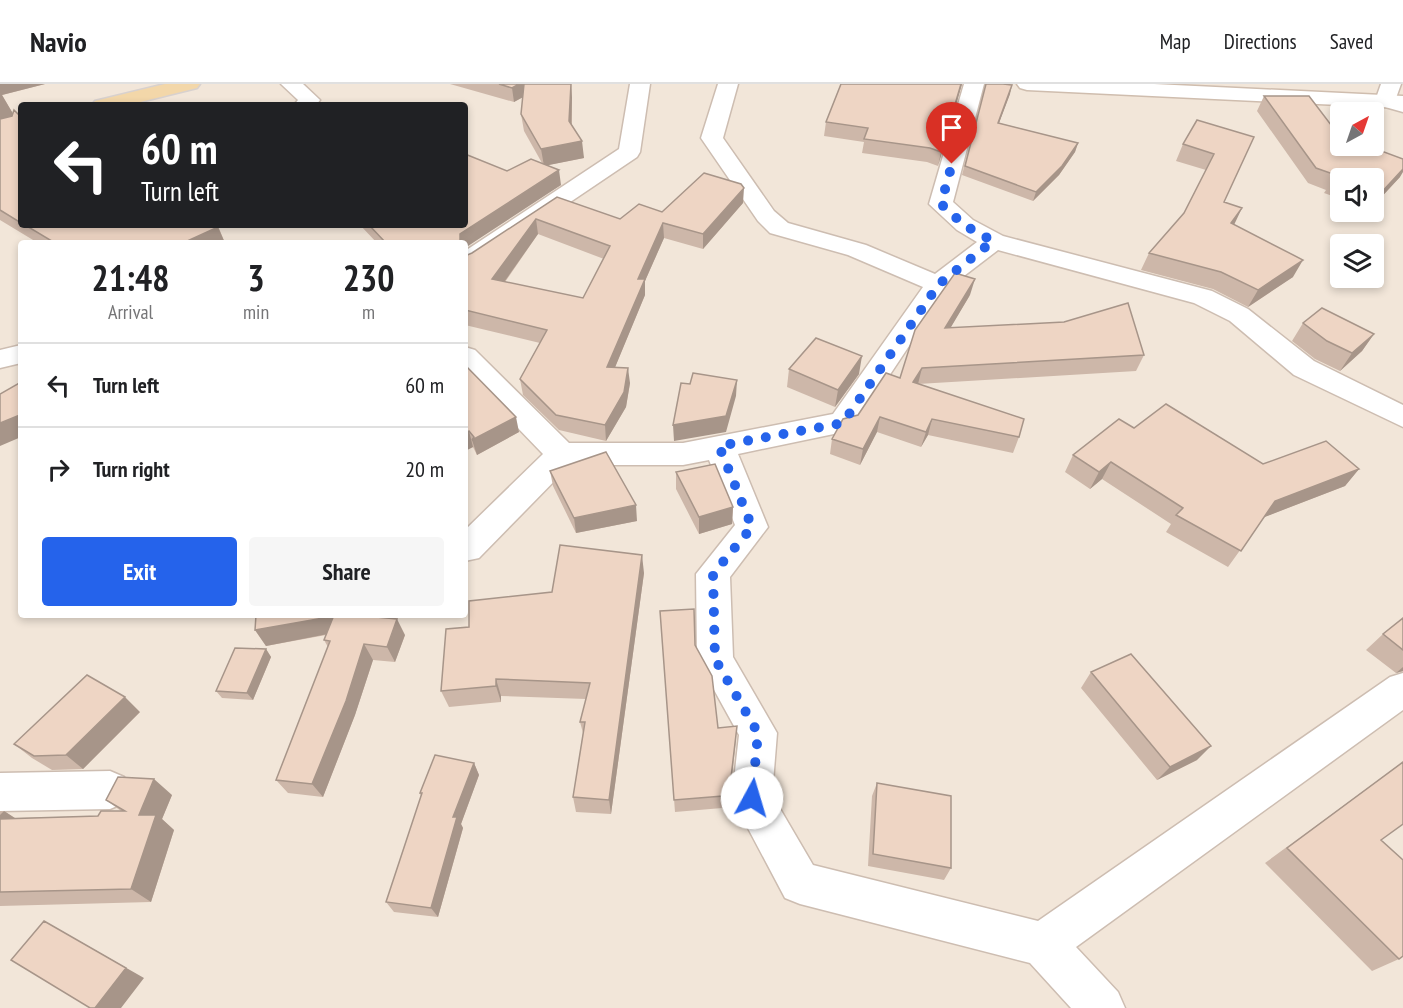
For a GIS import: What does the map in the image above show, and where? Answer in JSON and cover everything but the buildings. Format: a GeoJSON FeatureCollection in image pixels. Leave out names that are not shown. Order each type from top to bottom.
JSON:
{"type":"FeatureCollection","features":[{"type":"Feature","properties":{"kind":"main road"},"geometry":{"type":"LineString","coordinates":[[115,102],[190,84]]}},
{"type":"Feature","properties":{"kind":"street"},"geometry":{"type":"LineString","coordinates":[[291,84],[310,100],[308,102]]}},
{"type":"Feature","properties":{"kind":"street"},"geometry":{"type":"LineString","coordinates":[[468,260],[629,153],[640,84]]}},
{"type":"Feature","properties":{"kind":"street"},"geometry":{"type":"LineString","coordinates":[[728,84],[712,138],[766,216],[780,228],[857,250],[939,284]]}},
{"type":"Feature","properties":{"kind":"street"},"geometry":{"type":"LineString","coordinates":[[974,84],[941,204],[964,225],[993,241],[1203,297],[1239,315],[1304,368],[1403,417]]}},
{"type":"Feature","properties":{"kind":"street"},"geometry":{"type":"LineString","coordinates":[[1028,84],[1395,98]]}},
{"type":"Feature","properties":{"kind":"street"},"geometry":{"type":"LineString","coordinates":[[468,548],[562,454],[683,454],[843,423],[939,284],[993,241]]}},
{"type":"Feature","properties":{"kind":"street"},"geometry":{"type":"LineString","coordinates":[[0,359],[18,355]]}},
{"type":"Feature","properties":{"kind":"street"},"geometry":{"type":"LineString","coordinates":[[468,359],[562,454]]}},
{"type":"Feature","properties":{"kind":"street"},"geometry":{"type":"LineString","coordinates":[[719,446],[752,527],[713,574],[715,659],[758,733],[752,798],[800,883],[1043,944],[1102,1008]]}},
{"type":"Feature","properties":{"kind":"street"},"geometry":{"type":"LineString","coordinates":[[1043,944],[1403,689]]}},
{"type":"Feature","properties":{"kind":"street"},"geometry":{"type":"LineString","coordinates":[[0,792],[110,790]]}},
{"type":"Feature","properties":{"kind":"shaded area"},"geometry":{"type":"Polygon","coordinates":[[[0,84],[1403,84],[1403,1008],[0,1008],[0,84]]]}},
{"type":"Feature","properties":{"kind":"route"},"geometry":{"type":"LineString","coordinates":[[752,798],[758,733],[715,659],[713,574],[752,527],[719,446],[843,423],[939,284],[993,241],[964,225],[941,204],[952,164]]}}]}
